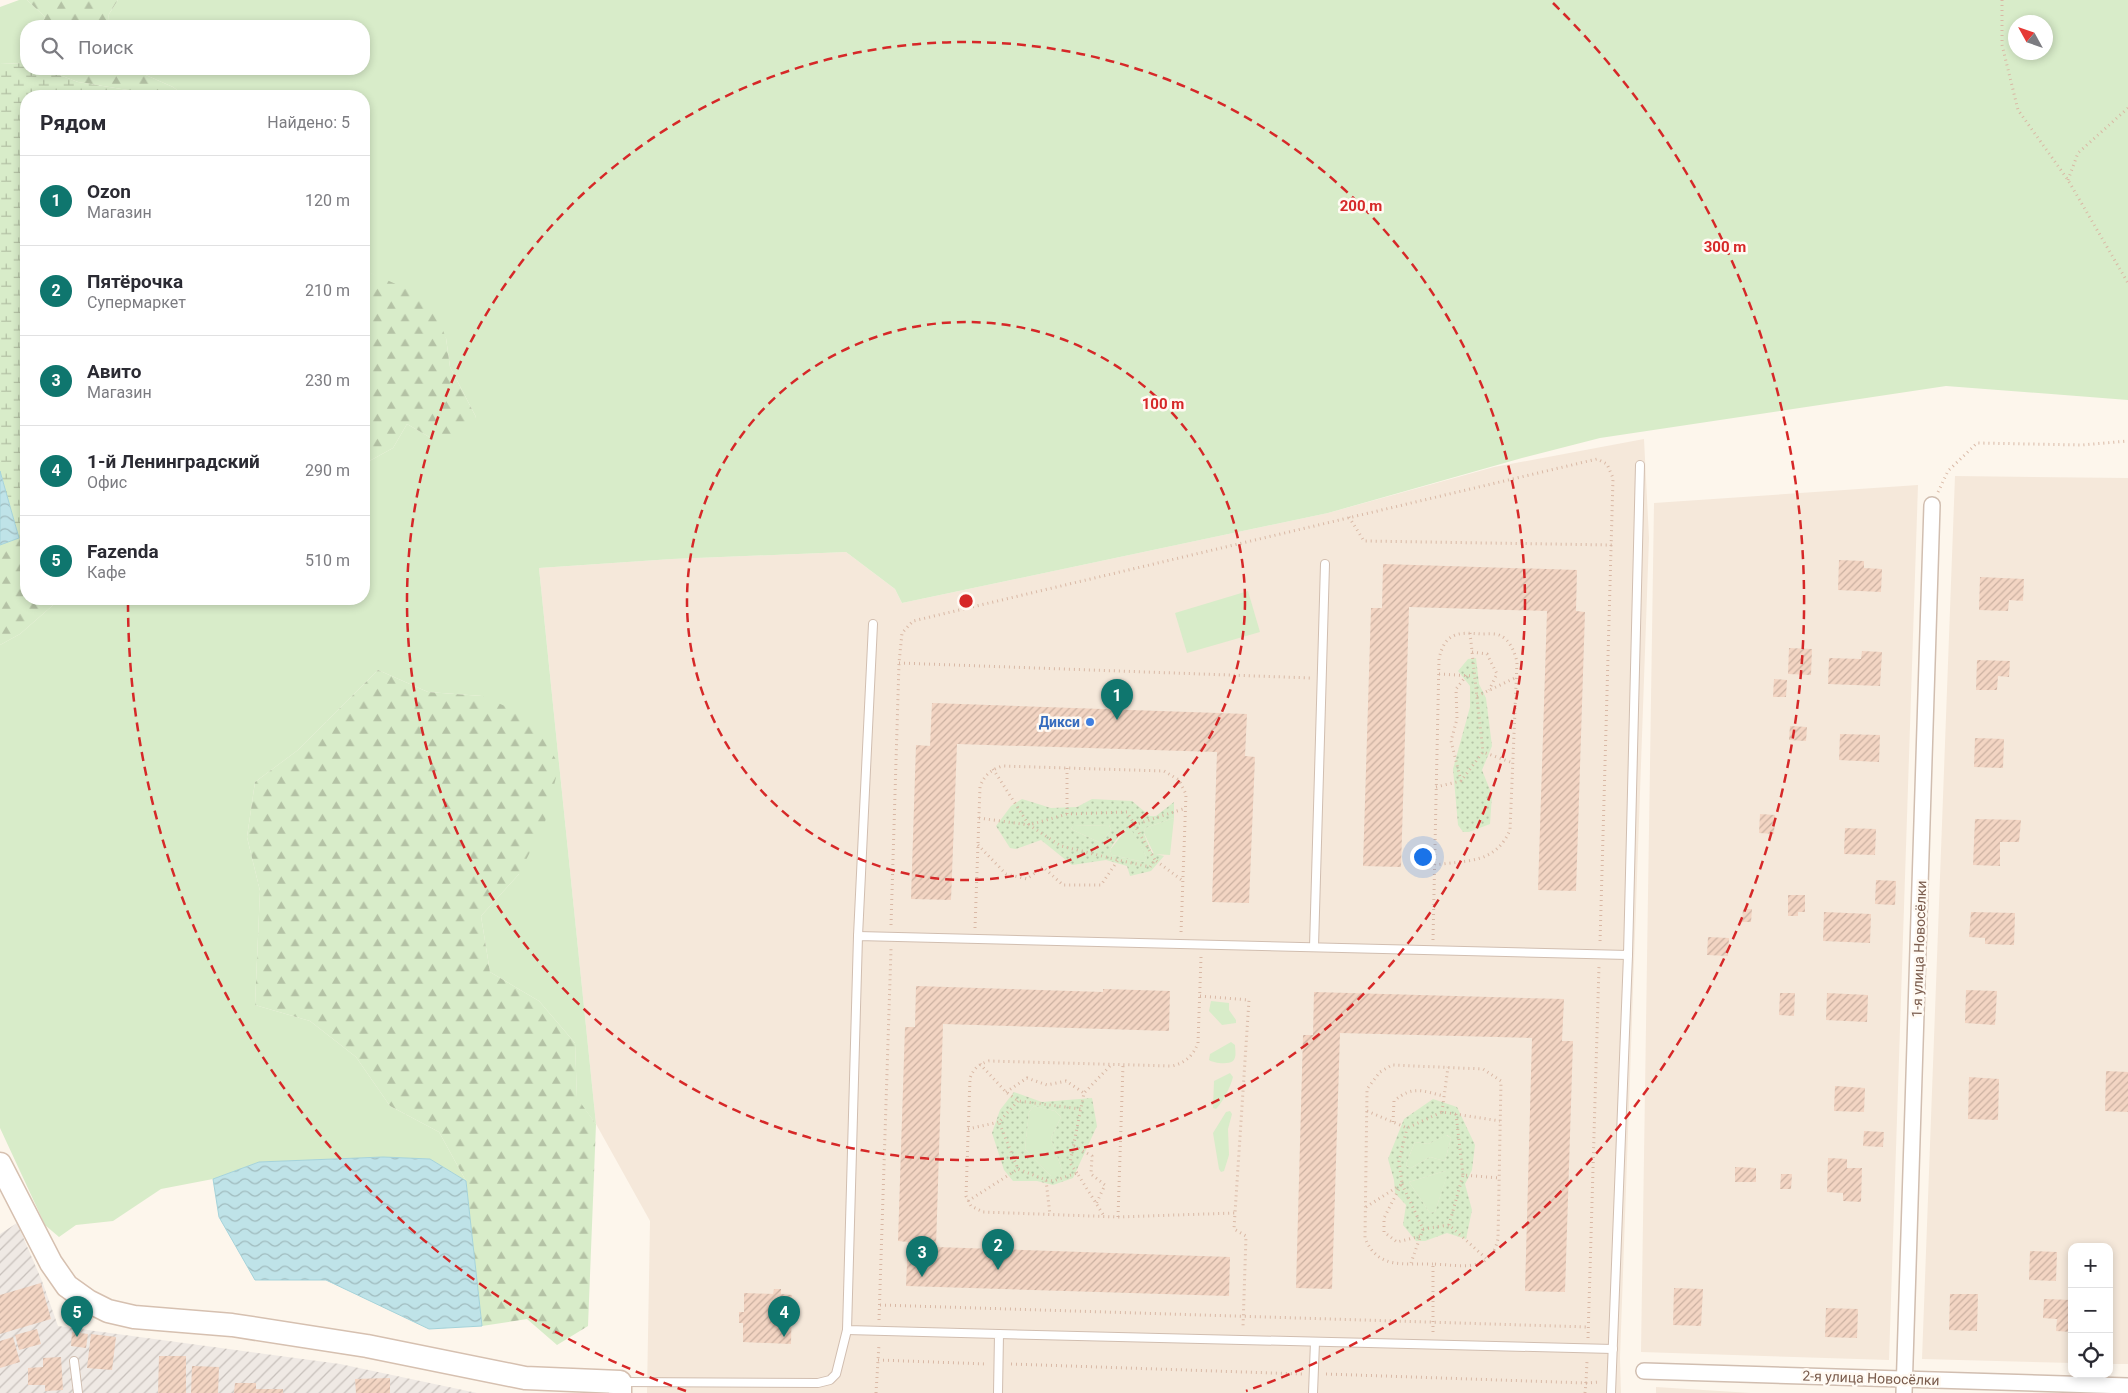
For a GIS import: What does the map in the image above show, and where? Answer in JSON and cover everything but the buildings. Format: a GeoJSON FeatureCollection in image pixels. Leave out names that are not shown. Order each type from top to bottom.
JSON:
{"type":"FeatureCollection","features":[{"type":"Feature","properties":{"kind":"street","name":"1-я улица Новосёлки"},"geometry":{"type":"LineString","coordinates":[[1904,1386],[1932,505]]}},
{"type":"Feature","properties":{"kind":"street"},"geometry":{"type":"LineString","coordinates":[[0,1165],[51,1263],[67,1286],[88,1301],[108,1311],[134,1317],[232,1325],[367,1346],[525,1378],[620,1388]]}},
{"type":"Feature","properties":{"kind":"street","name":"2-я улица Новосёлки"},"geometry":{"type":"LineString","coordinates":[[1644,1371],[1904,1386],[2128,1386]]}},
{"type":"Feature","properties":{"kind":"lane"},"geometry":{"type":"LineString","coordinates":[[1611,1393],[1628,955],[1640,466]]}},
{"type":"Feature","properties":{"kind":"lane"},"geometry":{"type":"LineString","coordinates":[[1314,947],[1326,564]]}},
{"type":"Feature","properties":{"kind":"lane"},"geometry":{"type":"LineString","coordinates":[[620,1388],[818,1384],[830,1380],[836,1374],[848,1330],[858,936],[874,624]]}},
{"type":"Feature","properties":{"kind":"lane"},"geometry":{"type":"LineString","coordinates":[[858,936],[1628,955]]}},
{"type":"Feature","properties":{"kind":"lane"},"geometry":{"type":"LineString","coordinates":[[848,1330],[1613,1349]]}},
{"type":"Feature","properties":{"kind":"lane"},"geometry":{"type":"LineString","coordinates":[[998,1393],[999,1334]]}},
{"type":"Feature","properties":{"kind":"lane"},"geometry":{"type":"LineString","coordinates":[[1313,1393],[1315,1342]]}},
{"type":"Feature","properties":{"kind":"lane"},"geometry":{"type":"LineString","coordinates":[[74,1361],[78,1393]]}},
{"type":"Feature","properties":{"kind":"path"},"geometry":{"type":"LineString","coordinates":[[2002,0],[2002,45],[2018,110],[2068,180],[2128,283]]}},
{"type":"Feature","properties":{"kind":"path"},"geometry":{"type":"LineString","coordinates":[[2068,180],[2078,153],[2128,108]]}},
{"type":"Feature","properties":{"kind":"path"},"geometry":{"type":"LineString","coordinates":[[1932,505],[1948,471],[1977,443],[2082,445],[2128,441]]}},
{"type":"Feature","properties":{"kind":"path"},"geometry":{"type":"LineString","coordinates":[[876,1393],[899,663],[902,633],[906,627],[916,619],[1597,459],[1607,464],[1614,478],[1588,1349],[1585,1393]]}},
{"type":"Feature","properties":{"kind":"path"},"geometry":{"type":"LineString","coordinates":[[1349,517],[1364,541],[1612,545]]}},
{"type":"Feature","properties":{"kind":"path"},"geometry":{"type":"LineString","coordinates":[[1433,950],[1439,674],[1442,647],[1450,637],[1462,632],[1501,636],[1514,653],[1517,662],[1510,830],[1504,843],[1490,855],[1435,865]]}},
{"type":"Feature","properties":{"kind":"path"},"geometry":{"type":"LineString","coordinates":[[1436,787],[1461,781],[1483,752],[1470,633]]}},
{"type":"Feature","properties":{"kind":"path"},"geometry":{"type":"LineString","coordinates":[[1472,652],[1488,654],[1497,674],[1489,690]]}},
{"type":"Feature","properties":{"kind":"path"},"geometry":{"type":"LineString","coordinates":[[899,663],[1322,679]]}},
{"type":"Feature","properties":{"kind":"path"},"geometry":{"type":"LineString","coordinates":[[1439,674],[1474,676]]}},
{"type":"Feature","properties":{"kind":"path"},"geometry":{"type":"LineString","coordinates":[[1461,781],[1451,741],[1457,719],[1456,689],[1467,676]]}},
{"type":"Feature","properties":{"kind":"path"},"geometry":{"type":"LineString","coordinates":[[1477,696],[1516,678]]}},
{"type":"Feature","properties":{"kind":"path"},"geometry":{"type":"LineString","coordinates":[[1483,752],[1513,763]]}},
{"type":"Feature","properties":{"kind":"path"},"geometry":{"type":"LineString","coordinates":[[975,938],[980,787],[986,775],[993,769],[1002,766],[1164,771],[1172,774],[1183,786],[1186,794],[1181,944]]}},
{"type":"Feature","properties":{"kind":"path"},"geometry":{"type":"LineString","coordinates":[[1067,768],[1067,814]]}},
{"type":"Feature","properties":{"kind":"path"},"geometry":{"type":"LineString","coordinates":[[993,769],[1029,825],[1061,846],[1150,867],[1154,860]]}},
{"type":"Feature","properties":{"kind":"path"},"geometry":{"type":"LineString","coordinates":[[1134,826],[1186,808]]}},
{"type":"Feature","properties":{"kind":"path"},"geometry":{"type":"LineString","coordinates":[[979,818],[1029,825],[1067,814],[1127,812],[1154,860],[1183,882]]}},
{"type":"Feature","properties":{"kind":"path"},"geometry":{"type":"LineString","coordinates":[[978,845],[1006,874],[1027,879],[1043,867],[1063,885],[1101,885],[1118,860]]}},
{"type":"Feature","properties":{"kind":"path"},"geometry":{"type":"LineString","coordinates":[[1202,944],[1198,1043],[1192,1055],[1186,1060],[1172,1066],[988,1061],[980,1064],[973,1070],[970,1078],[966,1196],[976,1210],[983,1212],[1118,1217],[1235,1212]]}},
{"type":"Feature","properties":{"kind":"path"},"geometry":{"type":"LineString","coordinates":[[1200,996],[1249,1000],[1234,1229],[1246,1236],[1243,1340]]}},
{"type":"Feature","properties":{"kind":"path"},"geometry":{"type":"LineString","coordinates":[[980,1064],[1006,1092],[1018,1101],[1081,1109]]}},
{"type":"Feature","properties":{"kind":"path"},"geometry":{"type":"LineString","coordinates":[[1104,1216],[1070,1163],[1084,1093],[1111,1065]]}},
{"type":"Feature","properties":{"kind":"path"},"geometry":{"type":"LineString","coordinates":[[1118,1217],[1123,1065]]}},
{"type":"Feature","properties":{"kind":"path"},"geometry":{"type":"LineString","coordinates":[[1392,1065],[1448,1067],[1483,1068],[1501,1081],[1498,1240],[1496,1248],[1488,1260],[1471,1265],[1386,1262],[1372,1252],[1365,1238],[1367,1089],[1380,1072],[1392,1065]]}},
{"type":"Feature","properties":{"kind":"path"},"geometry":{"type":"LineString","coordinates":[[1442,1112],[1448,1067]]}},
{"type":"Feature","properties":{"kind":"path"},"geometry":{"type":"LineString","coordinates":[[1006,1092],[1027,1078],[1047,1085],[1066,1081],[1084,1093]]}},
{"type":"Feature","properties":{"kind":"path"},"geometry":{"type":"LineString","coordinates":[[1393,1122],[1394,1101],[1405,1092],[1414,1089],[1444,1096]]}},
{"type":"Feature","properties":{"kind":"path"},"geometry":{"type":"LineString","coordinates":[[968,1129],[999,1122],[1018,1101]]}},
{"type":"Feature","properties":{"kind":"path"},"geometry":{"type":"LineString","coordinates":[[1367,1111],[1407,1128],[1442,1112],[1500,1121]]}},
{"type":"Feature","properties":{"kind":"path"},"geometry":{"type":"LineString","coordinates":[[1449,1225],[1463,1175],[1456,1114]]}},
{"type":"Feature","properties":{"kind":"path"},"geometry":{"type":"LineString","coordinates":[[999,1122],[1018,1169],[1046,1180],[1054,1181],[1077,1173]]}},
{"type":"Feature","properties":{"kind":"path"},"geometry":{"type":"LineString","coordinates":[[1407,1128],[1399,1161],[1402,1184],[1423,1230],[1411,1263]]}},
{"type":"Feature","properties":{"kind":"path"},"geometry":{"type":"LineString","coordinates":[[1074,1146],[1092,1156],[1091,1174],[1105,1185],[1096,1204]]}},
{"type":"Feature","properties":{"kind":"path"},"geometry":{"type":"LineString","coordinates":[[968,1201],[1018,1169]]}},
{"type":"Feature","properties":{"kind":"path"},"geometry":{"type":"LineString","coordinates":[[1463,1175],[1499,1178]]}},
{"type":"Feature","properties":{"kind":"path"},"geometry":{"type":"LineString","coordinates":[[1046,1180],[1050,1214]]}},
{"type":"Feature","properties":{"kind":"path"},"geometry":{"type":"LineString","coordinates":[[1366,1207],[1402,1184]]}},
{"type":"Feature","properties":{"kind":"path"},"geometry":{"type":"LineString","coordinates":[[1402,1184],[1384,1218],[1384,1232],[1397,1242],[1421,1236]]}},
{"type":"Feature","properties":{"kind":"path"},"geometry":{"type":"LineString","coordinates":[[1423,1230],[1449,1225]]}},
{"type":"Feature","properties":{"kind":"path"},"geometry":{"type":"LineString","coordinates":[[1449,1225],[1488,1260]]}},
{"type":"Feature","properties":{"kind":"path"},"geometry":{"type":"LineString","coordinates":[[1432,1345],[1433,1264]]}},
{"type":"Feature","properties":{"kind":"path"},"geometry":{"type":"LineString","coordinates":[[880,1305],[1588,1327]]}},
{"type":"Feature","properties":{"kind":"path"},"geometry":{"type":"LineString","coordinates":[[878,1360],[1586,1383]]}},
{"type":"Feature","properties":{"kind":"shaded area"},"geometry":{"type":"Polygon","coordinates":[[[1644,439],[1649,538],[1620,1358],[1621,1393],[647,1393],[650,1221],[596,1124],[539,568],[672,559],[846,552],[895,589],[902,603],[1328,513],[1494,467],[1644,439]]]}},
{"type":"Feature","properties":{"kind":"shaded area"},"geometry":{"type":"Polygon","coordinates":[[[1955,476],[2128,478],[2128,1364],[2113,1364],[2113,1243],[2068,1243],[2068,1363],[1922,1359],[1955,476]]]}},
{"type":"Feature","properties":{"kind":"shaded area"},"geometry":{"type":"Polygon","coordinates":[[[1918,485],[1889,1360],[1641,1352],[1654,503],[1918,485]]]}},
{"type":"Feature","properties":{"kind":"shaded area"},"geometry":{"type":"Polygon","coordinates":[[[17,1223],[42,1281],[58,1326],[340,1364],[477,1393],[0,1393],[0,1234],[17,1223]]]}},
{"type":"Feature","properties":{"kind":"shaded area"},"geometry":{"type":"Polygon","coordinates":[[[1656,1387],[1751,1393],[1656,1393],[1656,1387]]]}},
{"type":"Feature","properties":{"kind":"green space"},"geometry":{"type":"Polygon","coordinates":[[[19,0],[27,0],[45,17],[44,20],[20,20],[20,63],[0,64],[0,7],[19,0]]]}},
{"type":"Feature","properties":{"kind":"green space"},"geometry":{"type":"Polygon","coordinates":[[[27,0],[118,0],[109,14],[108,20],[44,20],[45,17],[27,0]]]}},
{"type":"Feature","properties":{"kind":"green space"},"geometry":{"type":"Polygon","coordinates":[[[118,0],[2128,0],[2128,400],[1946,386],[1600,438],[1328,513],[902,603],[895,589],[846,552],[672,559],[539,568],[596,1124],[577,1099],[575,1043],[539,1001],[490,972],[481,916],[519,874],[482,696],[428,692],[378,670],[298,750],[255,782],[247,837],[260,891],[255,1005],[310,1021],[356,1057],[390,1106],[439,1132],[466,1181],[430,1159],[383,1157],[259,1162],[213,1179],[161,1189],[113,1221],[76,1225],[59,1237],[45,1225],[0,1128],[0,645],[20,634],[53,605],[370,605],[370,461],[393,448],[407,424],[431,438],[476,417],[450,367],[446,338],[388,282],[370,273],[370,90],[177,90],[146,75],[370,75],[370,20],[108,20],[109,14],[118,0]]]}},
{"type":"Feature","properties":{"kind":"green space"},"geometry":{"type":"Polygon","coordinates":[[[20,63],[20,75],[60,75],[78,82],[128,90],[20,90],[20,540],[0,471],[0,64],[20,63]]]}},
{"type":"Feature","properties":{"kind":"green space"},"geometry":{"type":"Polygon","coordinates":[[[60,75],[146,75],[177,90],[128,90],[78,82],[60,75]]]}},
{"type":"Feature","properties":{"kind":"green space"},"geometry":{"type":"Polygon","coordinates":[[[370,273],[414,292],[435,311],[446,338],[450,367],[476,417],[458,437],[431,438],[407,424],[393,448],[370,461],[370,273]]]}},
{"type":"Feature","properties":{"kind":"green space"},"geometry":{"type":"Polygon","coordinates":[[[19,538],[20,540],[20,605],[53,605],[20,634],[0,645],[0,545],[19,538]]]}},
{"type":"Feature","properties":{"kind":"green space"},"geometry":{"type":"Polygon","coordinates":[[[1248,591],[1260,632],[1187,653],[1175,613],[1248,591]]]}},
{"type":"Feature","properties":{"kind":"green space"},"geometry":{"type":"Polygon","coordinates":[[[1476,658],[1479,684],[1486,698],[1492,746],[1482,770],[1492,795],[1490,824],[1469,832],[1463,832],[1458,825],[1453,769],[1470,707],[1470,686],[1458,671],[1468,659],[1476,658]]]}},
{"type":"Feature","properties":{"kind":"green space"},"geometry":{"type":"Polygon","coordinates":[[[378,670],[428,692],[482,696],[532,718],[559,765],[545,822],[519,874],[481,916],[490,972],[539,1001],[575,1043],[577,1098],[596,1124],[588,1326],[557,1345],[527,1319],[482,1326],[466,1181],[439,1132],[390,1106],[356,1057],[310,1021],[255,1005],[260,891],[247,837],[255,782],[298,750],[378,670]]]}},
{"type":"Feature","properties":{"kind":"green space"},"geometry":{"type":"Polygon","coordinates":[[[1022,799],[1051,808],[1077,807],[1092,799],[1132,801],[1150,816],[1156,816],[1174,802],[1174,818],[1145,828],[1144,834],[1152,853],[1164,856],[1151,871],[1130,876],[1127,866],[1106,860],[1072,865],[1041,840],[1016,849],[1010,848],[996,826],[1011,806],[1022,799]],[[1109,825],[1073,826],[1071,829],[1101,843],[1111,830],[1109,825]],[[1130,827],[1121,833],[1116,840],[1110,850],[1112,855],[1144,862],[1147,858],[1130,827]]]}},
{"type":"Feature","properties":{"kind":"green space"},"geometry":{"type":"Polygon","coordinates":[[[1174,818],[1170,855],[1154,854],[1144,833],[1145,828],[1174,818]]]}},
{"type":"Feature","properties":{"kind":"green space"},"geometry":{"type":"Polygon","coordinates":[[[1109,825],[1111,830],[1101,843],[1071,829],[1073,826],[1109,825]]]}},
{"type":"Feature","properties":{"kind":"green space"},"geometry":{"type":"Polygon","coordinates":[[[1128,827],[1132,829],[1147,858],[1144,862],[1112,855],[1110,850],[1128,827]]]}},
{"type":"Feature","properties":{"kind":"green space"},"geometry":{"type":"Polygon","coordinates":[[[1211,1001],[1229,1003],[1229,1010],[1236,1023],[1222,1025],[1209,1011],[1211,1001]]]}},
{"type":"Feature","properties":{"kind":"green space"},"geometry":{"type":"Polygon","coordinates":[[[1231,1042],[1235,1045],[1233,1061],[1221,1063],[1209,1060],[1210,1054],[1231,1042]]]}},
{"type":"Feature","properties":{"kind":"green space"},"geometry":{"type":"Polygon","coordinates":[[[1230,1073],[1233,1077],[1228,1090],[1222,1102],[1216,1109],[1213,1108],[1214,1081],[1230,1073]]]}},
{"type":"Feature","properties":{"kind":"green space"},"geometry":{"type":"Polygon","coordinates":[[[1014,1092],[1042,1102],[1092,1098],[1097,1126],[1073,1178],[1053,1185],[1037,1181],[1013,1181],[1004,1170],[992,1133],[1000,1110],[1014,1092]],[[1034,1106],[1029,1112],[1025,1149],[1051,1176],[1058,1176],[1062,1170],[1051,1138],[1061,1117],[1055,1111],[1034,1106]]]}},
{"type":"Feature","properties":{"kind":"green space"},"geometry":{"type":"Polygon","coordinates":[[[1433,1099],[1457,1107],[1475,1145],[1472,1170],[1465,1184],[1472,1210],[1466,1239],[1447,1233],[1425,1241],[1416,1241],[1403,1225],[1406,1205],[1395,1193],[1394,1180],[1388,1159],[1404,1119],[1433,1099]],[[1447,1135],[1428,1144],[1415,1142],[1406,1164],[1407,1167],[1411,1168],[1430,1157],[1445,1161],[1451,1138],[1447,1135]],[[1445,1171],[1409,1182],[1430,1213],[1435,1212],[1447,1175],[1445,1171]]]}},
{"type":"Feature","properties":{"kind":"green space"},"geometry":{"type":"Polygon","coordinates":[[[1034,1106],[1055,1111],[1061,1117],[1051,1138],[1062,1170],[1059,1176],[1051,1176],[1025,1149],[1029,1112],[1034,1106]]]}},
{"type":"Feature","properties":{"kind":"green space"},"geometry":{"type":"Polygon","coordinates":[[[1230,1111],[1232,1114],[1228,1129],[1229,1155],[1224,1171],[1221,1172],[1213,1133],[1226,1112],[1230,1111]]]}},
{"type":"Feature","properties":{"kind":"green space"},"geometry":{"type":"Polygon","coordinates":[[[1446,1135],[1451,1138],[1445,1161],[1430,1157],[1411,1168],[1407,1167],[1406,1164],[1415,1142],[1428,1144],[1446,1135]]]}},
{"type":"Feature","properties":{"kind":"green space"},"geometry":{"type":"Polygon","coordinates":[[[1445,1171],[1448,1173],[1435,1212],[1430,1213],[1409,1182],[1445,1171]]]}},
{"type":"Feature","properties":{"kind":"water"},"geometry":{"type":"Polygon","coordinates":[[[0,471],[19,538],[0,545],[0,471]]]}},
{"type":"Feature","properties":{"kind":"water"},"geometry":{"type":"Polygon","coordinates":[[[383,1157],[430,1159],[466,1181],[482,1326],[429,1329],[326,1280],[255,1280],[219,1217],[213,1179],[259,1162],[383,1157]]]}},
{"type":"Feature","properties":{"kind":"place","name":"Ozon"},"geometry":{"type":"Point","coordinates":[1117,720]}},
{"type":"Feature","properties":{"kind":"place","name":"Дикси"},"geometry":{"type":"Point","coordinates":[1090,722]}},
{"type":"Feature","properties":{"kind":"place","name":"Пятёрочка"},"geometry":{"type":"Point","coordinates":[998,1270]}},
{"type":"Feature","properties":{"kind":"place","name":"Авито"},"geometry":{"type":"Point","coordinates":[922,1277]}},
{"type":"Feature","properties":{"kind":"place","name":"Fazenda"},"geometry":{"type":"Point","coordinates":[77,1337]}},
{"type":"Feature","properties":{"kind":"place","name":"1-й Ленинградский"},"geometry":{"type":"Point","coordinates":[784,1337]}}]}
